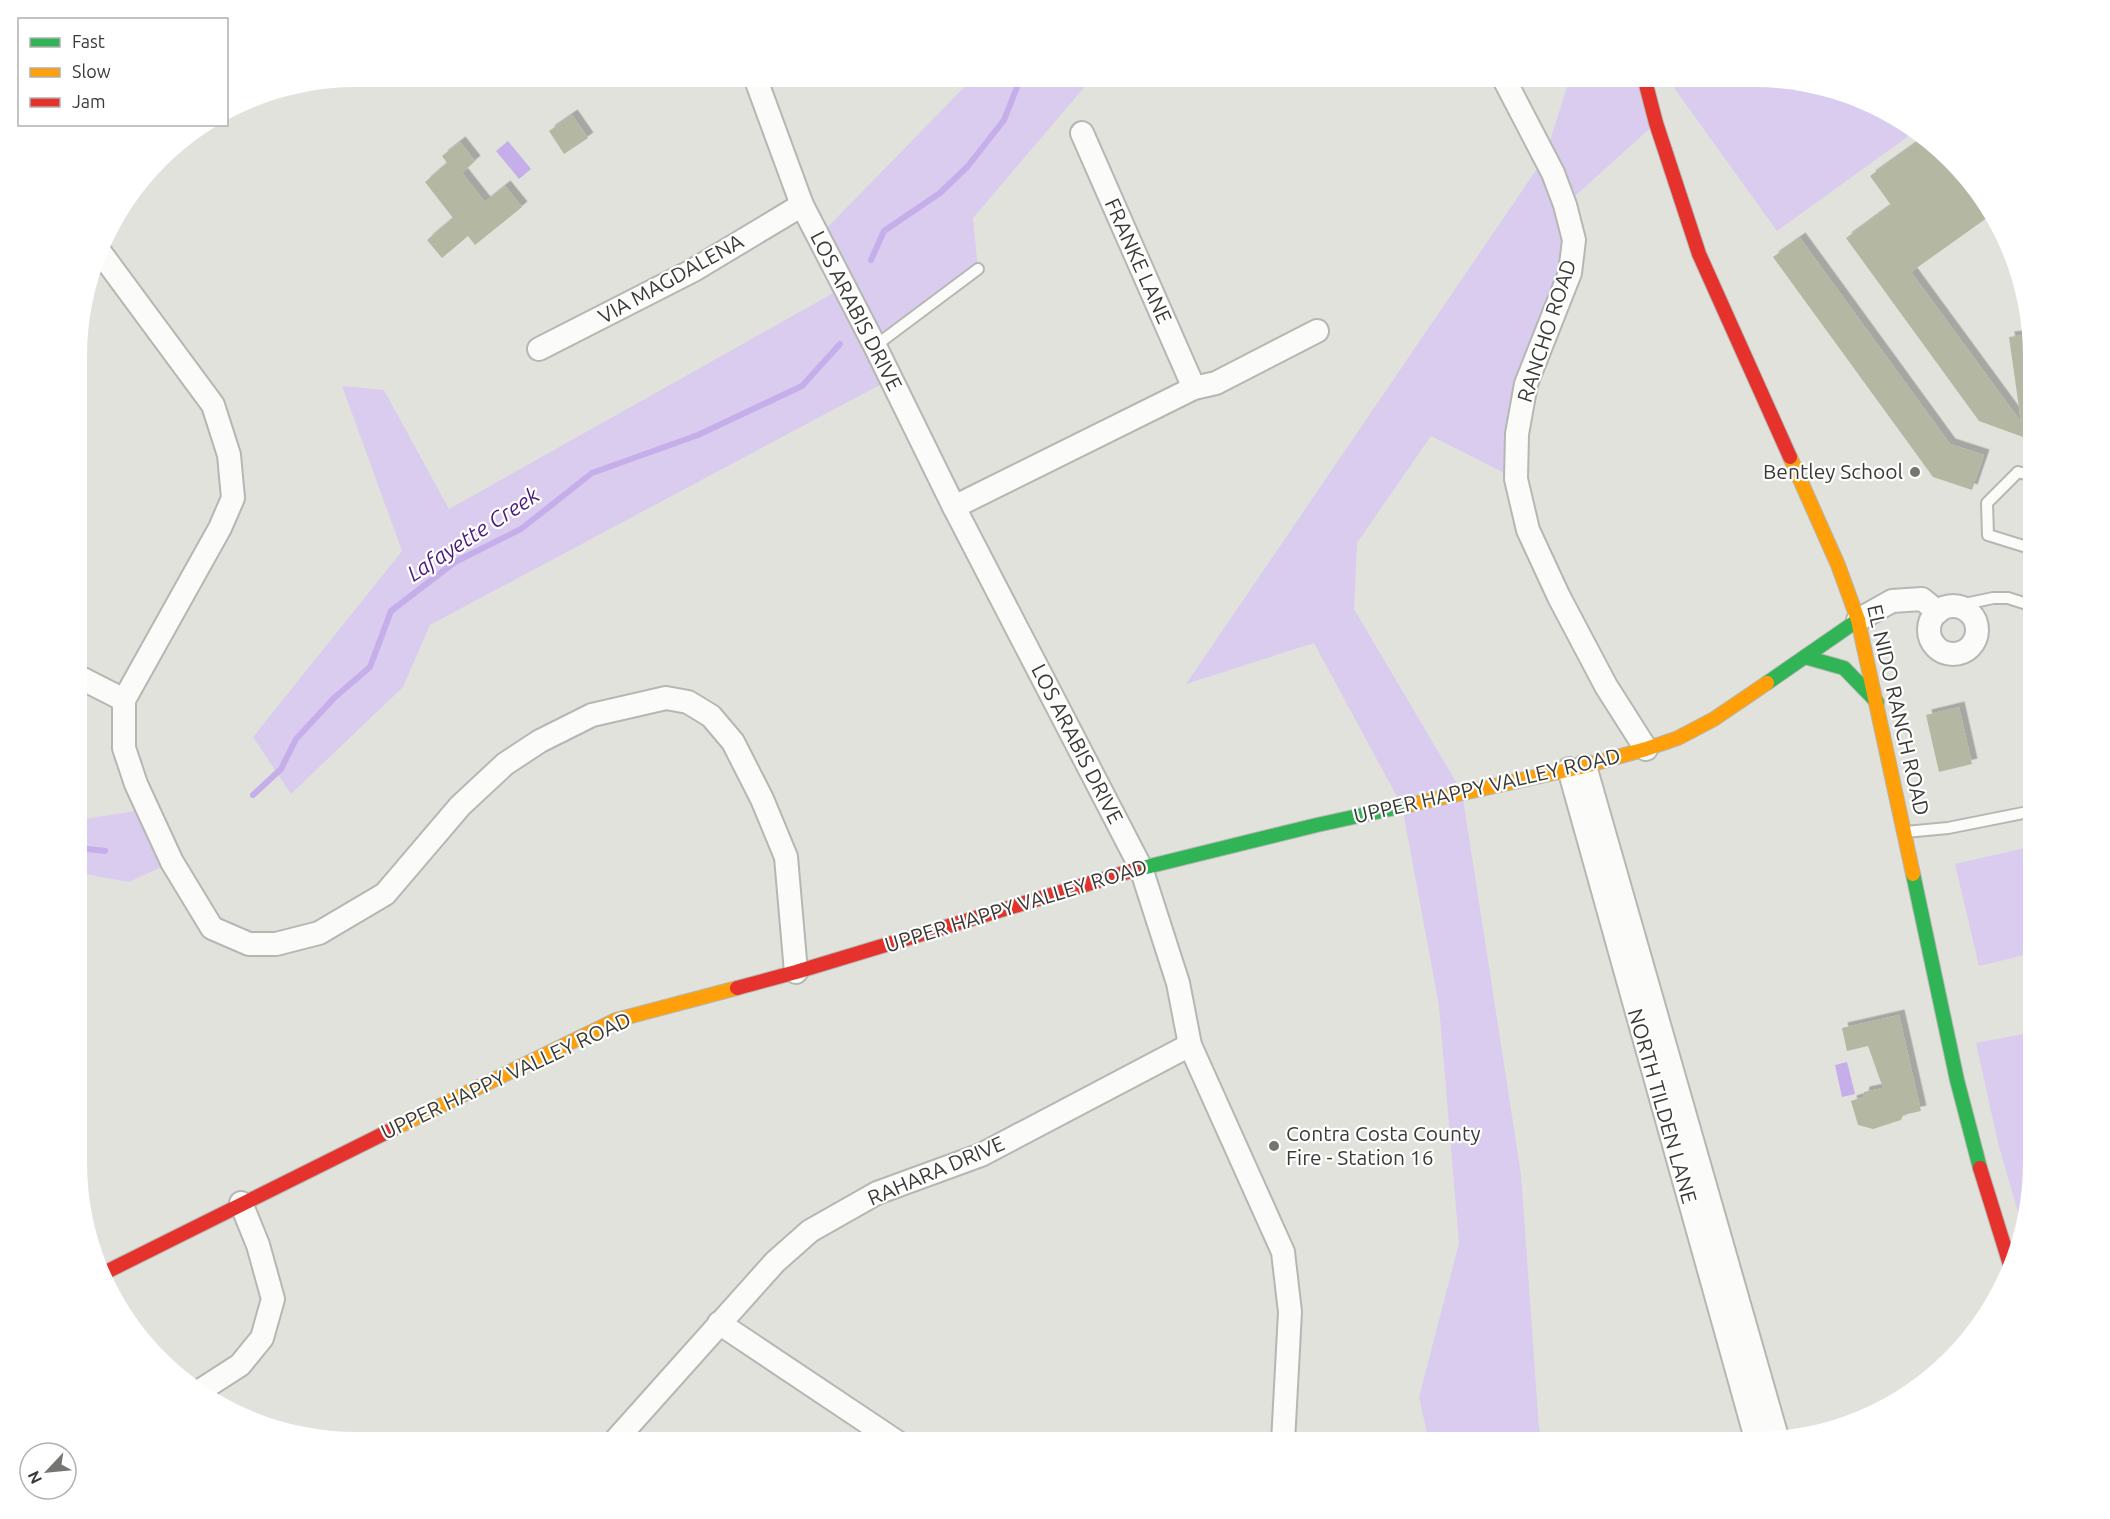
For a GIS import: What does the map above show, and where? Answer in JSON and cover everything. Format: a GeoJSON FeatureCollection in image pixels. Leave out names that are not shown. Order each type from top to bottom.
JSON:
{"type":"FeatureCollection","features":[{"type":"Feature","properties":{"kind":"street","name":"LOS ARABIS DRIVE"},"geometry":{"type":"LineString","coordinates":[[759,87],[802,205],[875,346],[954,507],[1141,868],[1178,983],[1190,1045],[1283,1252],[1290,1312],[1284,1432]]}},
{"type":"Feature","properties":{"kind":"street","name":"RANCHO ROAD"},"geometry":{"type":"LineString","coordinates":[[1508,87],[1553,173],[1574,240],[1570,273],[1526,384],[1517,434],[1516,479],[1528,530],[1559,597],[1606,686],[1646,749]]}},
{"type":"Feature","properties":{"kind":"street","name":"EL NIDO RANCH ROAD"},"geometry":{"type":"LineString","coordinates":[[1647,87],[1698,254],[1838,565],[1858,620],[1957,1080],[1977,1160],[2007,1255]]}},
{"type":"Feature","properties":{"kind":"street","name":"FRANKE LANE"},"geometry":{"type":"LineString","coordinates":[[1082,133],[1194,388]]}},
{"type":"Feature","properties":{"kind":"street","name":"VIA MAGDALENA"},"geometry":{"type":"LineString","coordinates":[[539,349],[692,271],[802,205]]}},
{"type":"Feature","properties":{"kind":"street"},"geometry":{"type":"LineString","coordinates":[[105,259],[213,405],[229,455],[232,498],[220,528],[124,700],[124,748],[136,784],[172,862],[212,928],[249,944],[276,944],[319,933],[385,894],[460,806],[505,764],[540,741],[592,715],[666,698],[688,702],[711,716],[733,742],[762,799],[786,857],[796,972]]}},
{"type":"Feature","properties":{"kind":"street"},"geometry":{"type":"LineString","coordinates":[[954,507],[1194,388],[1216,382],[1317,331]]}},
{"type":"Feature","properties":{"kind":"street","name":"UPPER HAPPY VALLEY ROAD"},"geometry":{"type":"LineString","coordinates":[[109,1270],[241,1203],[616,1020],[796,972],[1141,868],[1646,749],[1678,738],[1714,719],[1858,620],[1892,601],[1922,599],[1946,609]]}},
{"type":"Feature","properties":{"kind":"street"},"geometry":{"type":"LineString","coordinates":[[1805,657],[1844,668],[1876,702]]}},
{"type":"Feature","properties":{"kind":"street"},"geometry":{"type":"LineString","coordinates":[[87,681],[124,700]]}},
{"type":"Feature","properties":{"kind":"street"},"geometry":{"type":"LineString","coordinates":[[1577,767],[1775,1431]]}},
{"type":"Feature","properties":{"kind":"street","name":"NORTH TILDEN LANE"},"geometry":{"type":"LineString","coordinates":[[1577,767],[1754,1432]]}},
{"type":"Feature","properties":{"kind":"street","name":"RAHARA DRIVE"},"geometry":{"type":"LineString","coordinates":[[623,1432],[775,1262],[810,1232],[877,1193],[981,1155],[1190,1045]]}},
{"type":"Feature","properties":{"kind":"street"},"geometry":{"type":"LineString","coordinates":[[206,1387],[240,1365],[262,1338],[273,1299],[258,1245],[241,1203]]}},
{"type":"Feature","properties":{"kind":"street"},"geometry":{"type":"LineString","coordinates":[[719,1323],[882,1432]]}},
{"type":"Feature","properties":{"kind":"lane"},"geometry":{"type":"LineString","coordinates":[[875,346],[978,269]]}},
{"type":"Feature","properties":{"kind":"lane"},"geometry":{"type":"LineString","coordinates":[[2023,473],[2018,472],[1987,503],[1988,535],[2023,546]]}},
{"type":"Feature","properties":{"kind":"lane"},"geometry":{"type":"LineString","coordinates":[[1946,609],[1993,598],[2008,598],[2023,603]]}},
{"type":"Feature","properties":{"kind":"lane"},"geometry":{"type":"LineString","coordinates":[[1905,832],[1948,828],[2023,813]]}},
{"type":"Feature","properties":{"kind":"shaded area"},"geometry":{"type":"Polygon","coordinates":[[[964,87],[1084,87],[973,218],[978,269],[875,346],[891,379],[430,625],[403,687],[291,794],[253,737],[402,551],[342,386],[384,390],[449,509],[844,287],[818,237],[964,87]]]}},
{"type":"Feature","properties":{"kind":"shaded area"},"geometry":{"type":"Polygon","coordinates":[[[1567,87],[1647,87],[1656,123],[1565,205],[1574,240],[1526,384],[1516,479],[1431,436],[1357,543],[1354,609],[1462,792],[1521,1174],[1540,1432],[1427,1432],[1419,1397],[1459,1243],[1439,1006],[1402,806],[1314,643],[1186,684],[1545,157],[1567,87]]]}},
{"type":"Feature","properties":{"kind":"shaded area"},"geometry":{"type":"Polygon","coordinates":[[[1673,87],[1754,87],[1806,92],[1857,107],[1909,136],[1777,231],[1673,87]]]}},
{"type":"Feature","properties":{"kind":"shaded area"},"geometry":{"type":"Polygon","coordinates":[[[508,141],[531,169],[519,179],[496,151],[508,141]]]}},
{"type":"Feature","properties":{"kind":"shaded area"},"geometry":{"type":"Polygon","coordinates":[[[147,809],[172,862],[129,882],[87,874],[87,819],[147,809]]]}},
{"type":"Feature","properties":{"kind":"shaded area"},"geometry":{"type":"Polygon","coordinates":[[[2023,848],[2023,955],[1979,966],[1955,864],[2023,848]]]}},
{"type":"Feature","properties":{"kind":"shaded area"},"geometry":{"type":"Polygon","coordinates":[[[2023,1034],[2023,1163],[2018,1213],[1998,1143],[1976,1043],[2023,1034]]]}},
{"type":"Feature","properties":{"kind":"shaded area"},"geometry":{"type":"Polygon","coordinates":[[[1847,1062],[1855,1094],[1842,1097],[1835,1065],[1847,1062]]]}},
{"type":"Feature","properties":{"kind":"building"},"geometry":{"type":"Polygon","coordinates":[[[572,115],[588,138],[564,154],[549,131],[572,115]]]}},
{"type":"Feature","properties":{"kind":"building"},"geometry":{"type":"Polygon","coordinates":[[[460,142],[475,161],[462,173],[485,202],[505,186],[522,207],[475,245],[468,236],[442,258],[427,240],[453,218],[425,182],[447,163],[442,156],[460,142]]]}},
{"type":"Feature","properties":{"kind":"building"},"geometry":{"type":"Polygon","coordinates":[[[1917,142],[1956,179],[1985,219],[1911,272],[2021,422],[2009,337],[2022,335],[2023,437],[1979,421],[1846,238],[1891,205],[1870,176],[1917,142]]]}},
{"type":"Feature","properties":{"kind":"building"},"geometry":{"type":"Polygon","coordinates":[[[1800,238],[1950,444],[1984,455],[1972,490],[1933,477],[1773,257],[1800,238]]]}},
{"type":"Feature","properties":{"kind":"building"},"geometry":{"type":"Polygon","coordinates":[[[1959,707],[1972,764],[1939,772],[1926,715],[1959,707]]]}},
{"type":"Feature","properties":{"kind":"building"},"geometry":{"type":"Polygon","coordinates":[[[1899,1015],[1921,1111],[1903,1115],[1901,1120],[1873,1129],[1858,1125],[1851,1101],[1863,1097],[1864,1092],[1883,1088],[1868,1046],[1847,1051],[1842,1028],[1899,1015]]]}},
{"type":"Feature","properties":{"kind":"waterway","name":"Lafayette Creek"},"geometry":{"type":"LineString","coordinates":[[871,260],[884,231],[940,193],[968,166],[1004,120],[1017,87]]}},
{"type":"Feature","properties":{"kind":"waterway","name":"Lafayette Creek"},"geometry":{"type":"LineString","coordinates":[[253,795],[281,769],[296,739],[334,698],[370,667],[391,611],[455,562],[521,529],[592,473],[698,435],[802,386],[840,344]]}},
{"type":"Feature","properties":{"kind":"waterway","name":"Lafayette Creek"},"geometry":{"type":"LineString","coordinates":[[87,849],[105,851]]}},
{"type":"Feature","properties":{"kind":"traffic: fast"},"geometry":{"type":"LineString","coordinates":[[1767,683],[1858,620]]}},
{"type":"Feature","properties":{"kind":"traffic: fast"},"geometry":{"type":"LineString","coordinates":[[1805,657],[1844,668],[1877,702]]}},
{"type":"Feature","properties":{"kind":"traffic: fast"},"geometry":{"type":"LineString","coordinates":[[1134,870],[1413,804]]}},
{"type":"Feature","properties":{"kind":"traffic: fast"},"geometry":{"type":"LineString","coordinates":[[1913,874],[1957,1080],[1980,1168]]}},
{"type":"Feature","properties":{"kind":"traffic: slow"},"geometry":{"type":"LineString","coordinates":[[1790,457],[1838,565],[1858,620],[1913,874]]}},
{"type":"Feature","properties":{"kind":"traffic: slow"},"geometry":{"type":"LineString","coordinates":[[1413,804],[1585,766],[1646,749],[1678,738],[1714,719],[1767,683]]}},
{"type":"Feature","properties":{"kind":"traffic: slow"},"geometry":{"type":"LineString","coordinates":[[395,1128],[616,1020],[737,988]]}},
{"type":"Feature","properties":{"kind":"traffic: jam"},"geometry":{"type":"LineString","coordinates":[[1647,87],[1656,123],[1699,254],[1790,457]]}},
{"type":"Feature","properties":{"kind":"traffic: jam"},"geometry":{"type":"LineString","coordinates":[[737,988],[1134,870]]}},
{"type":"Feature","properties":{"kind":"traffic: jam"},"geometry":{"type":"LineString","coordinates":[[109,1270],[395,1128]]}},
{"type":"Feature","properties":{"kind":"traffic: jam"},"geometry":{"type":"LineString","coordinates":[[1980,1168],[2007,1255]]}},
{"type":"Feature","properties":{"kind":"place","name":"Bentley School"},"geometry":{"type":"Point","coordinates":[1915,472]}},
{"type":"Feature","properties":{"kind":"place","name":"Contra Costa County Fire - Station 16"},"geometry":{"type":"Point","coordinates":[1274,1146]}}]}
